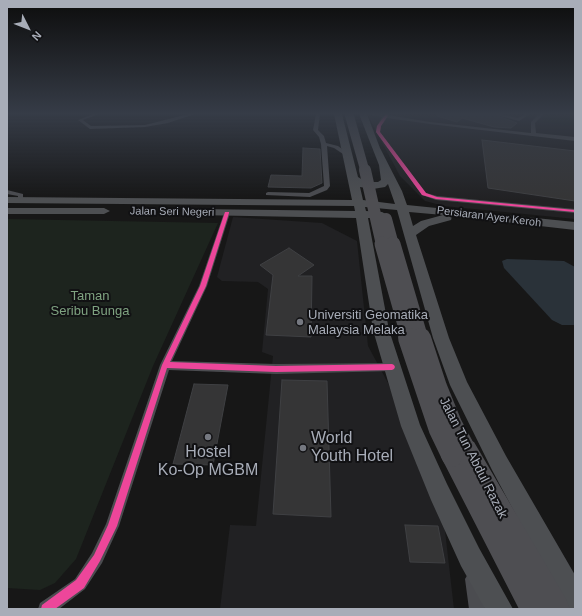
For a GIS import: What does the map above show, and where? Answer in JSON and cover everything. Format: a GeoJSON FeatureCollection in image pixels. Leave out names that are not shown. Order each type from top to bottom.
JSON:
{"type":"FeatureCollection","features":[{"type":"Feature","properties":{"kind":"highway","name":"Jalan Tun Abdul Razak"},"geometry":{"type":"LineString","coordinates":[[357,143],[383,250],[414,357],[439,430],[459,453],[556,609]]}},
{"type":"Feature","properties":{"kind":"highway","name":"Jalan Tun Abdul Razak"},"geometry":{"type":"LineString","coordinates":[[363,143],[437,387],[452,424],[459,453],[480,511],[534,609]]}},
{"type":"Feature","properties":{"kind":"main road"},"geometry":{"type":"LineString","coordinates":[[345,143],[358,201],[381,330],[411,426],[439,492],[470,557],[500,609]]}},
{"type":"Feature","properties":{"kind":"main road"},"geometry":{"type":"LineString","coordinates":[[375,143],[397,191],[441,338],[459,385],[499,463],[575,600]]}},
{"type":"Feature","properties":{"kind":"main road"},"geometry":{"type":"LineString","coordinates":[[349,160],[358,182],[364,185],[373,186],[386,181],[384,164]]}},
{"type":"Feature","properties":{"kind":"main road"},"geometry":{"type":"LineString","coordinates":[[397,191],[412,201],[437,210]]}},
{"type":"Feature","properties":{"kind":"main road"},"geometry":{"type":"LineString","coordinates":[[320,209],[344,196],[358,201]]}},
{"type":"Feature","properties":{"kind":"main road","name":"Jalan Seri Negeri"},"geometry":{"type":"LineString","coordinates":[[7,200],[320,209]]}},
{"type":"Feature","properties":{"kind":"main road","name":"Jalan Seri Negeri"},"geometry":{"type":"LineString","coordinates":[[7,211],[227,213],[320,209],[358,201],[406,219]]}},
{"type":"Feature","properties":{"kind":"main road"},"geometry":{"type":"LineString","coordinates":[[320,209],[347,221],[363,233]]}},
{"type":"Feature","properties":{"kind":"main road","name":"Persiaran Ayer Keroh"},"geometry":{"type":"LineString","coordinates":[[406,219],[437,210],[575,226]]}},
{"type":"Feature","properties":{"kind":"main road"},"geometry":{"type":"LineString","coordinates":[[406,219],[425,223],[447,218]]}},
{"type":"Feature","properties":{"kind":"main road","name":"Persiaran Ayer Keroh"},"geometry":{"type":"LineString","coordinates":[[406,219],[447,218],[575,232]]}},
{"type":"Feature","properties":{"kind":"main road"},"geometry":{"type":"LineString","coordinates":[[369,264],[375,244],[386,239],[401,241],[418,261]]}},
{"type":"Feature","properties":{"kind":"street"},"geometry":{"type":"LineString","coordinates":[[324,144],[328,143]]}},
{"type":"Feature","properties":{"kind":"street"},"geometry":{"type":"LineString","coordinates":[[386,143],[424,194],[436,198],[575,211]]}},
{"type":"Feature","properties":{"kind":"street"},"geometry":{"type":"LineString","coordinates":[[324,144],[336,147],[349,160]]}},
{"type":"Feature","properties":{"kind":"street"},"geometry":{"type":"LineString","coordinates":[[268,194],[310,195],[316,194],[325,189],[327,186],[324,144]]}},
{"type":"Feature","properties":{"kind":"street"},"geometry":{"type":"LineString","coordinates":[[7,192],[21,195],[20,200]]}},
{"type":"Feature","properties":{"kind":"street"},"geometry":{"type":"LineString","coordinates":[[46,609],[80,584],[97,558],[112,526],[165,365],[203,286],[227,213]]}},
{"type":"Feature","properties":{"kind":"street"},"geometry":{"type":"LineString","coordinates":[[165,365],[276,369],[392,367]]}},
{"type":"Feature","properties":{"kind":"street"},"geometry":{"type":"LineString","coordinates":[[470,557],[477,609]]}},
{"type":"Feature","properties":{"kind":"shaded area"},"geometry":{"type":"Polygon","coordinates":[[[382,143],[575,143],[575,219],[444,206],[425,201],[400,176],[382,143]]]}},
{"type":"Feature","properties":{"kind":"shaded area"},"geometry":{"type":"Polygon","coordinates":[[[233,217],[322,223],[357,241],[368,346],[388,383],[444,522],[454,609],[220,609],[230,525],[256,526],[273,356],[262,352],[268,289],[258,282],[222,281],[217,277],[233,217]]]}},
{"type":"Feature","properties":{"kind":"shaded area"},"geometry":{"type":"Polygon","coordinates":[[[507,259],[564,261],[575,267],[575,325],[562,325],[552,320],[504,268],[502,261],[507,259]]]}},
{"type":"Feature","properties":{"kind":"green space","name":"Taman Seribu Bunga"},"geometry":{"type":"Polygon","coordinates":[[[7,219],[218,223],[153,366],[76,559],[55,583],[40,590],[7,588],[7,219]]]}},
{"type":"Feature","properties":{"kind":"building"},"geometry":{"type":"Polygon","coordinates":[[[482,143],[505,143],[575,151],[575,201],[488,188],[482,143]]]}},
{"type":"Feature","properties":{"kind":"building"},"geometry":{"type":"Polygon","coordinates":[[[303,148],[320,149],[322,183],[311,188],[268,187],[271,175],[302,176],[303,148]]]}},
{"type":"Feature","properties":{"kind":"building"},"geometry":{"type":"Polygon","coordinates":[[[289,248],[314,265],[298,276],[312,276],[311,337],[266,335],[273,275],[260,265],[289,248]]]}},
{"type":"Feature","properties":{"kind":"building","name":"World Youth Hotel"},"geometry":{"type":"Polygon","coordinates":[[[282,380],[327,381],[331,517],[273,514],[282,380]]]}},
{"type":"Feature","properties":{"kind":"building"},"geometry":{"type":"Polygon","coordinates":[[[194,384],[228,385],[213,465],[173,464],[194,384]]]}},
{"type":"Feature","properties":{"kind":"building"},"geometry":{"type":"Polygon","coordinates":[[[405,525],[438,526],[445,563],[410,562],[405,525]]]}},
{"type":"Feature","properties":{"kind":"cycle path"},"geometry":{"type":"LineString","coordinates":[[386,143],[424,194],[436,198],[575,211]]}},
{"type":"Feature","properties":{"kind":"cycle path"},"geometry":{"type":"LineString","coordinates":[[46,609],[80,584],[97,558],[112,526],[165,365],[203,286],[227,213]]}},
{"type":"Feature","properties":{"kind":"cycle path"},"geometry":{"type":"LineString","coordinates":[[165,365],[276,369],[392,367]]}},
{"type":"Feature","properties":{"kind":"place","name":"Universiti Geomatika Malaysia Melaka"},"geometry":{"type":"Point","coordinates":[300,322]}},
{"type":"Feature","properties":{"kind":"place","name":"Hostel Ko-Op MGBM"},"geometry":{"type":"Point","coordinates":[208,437]}},
{"type":"Feature","properties":{"kind":"place","name":"World Youth Hotel"},"geometry":{"type":"Point","coordinates":[303,448]}}]}
